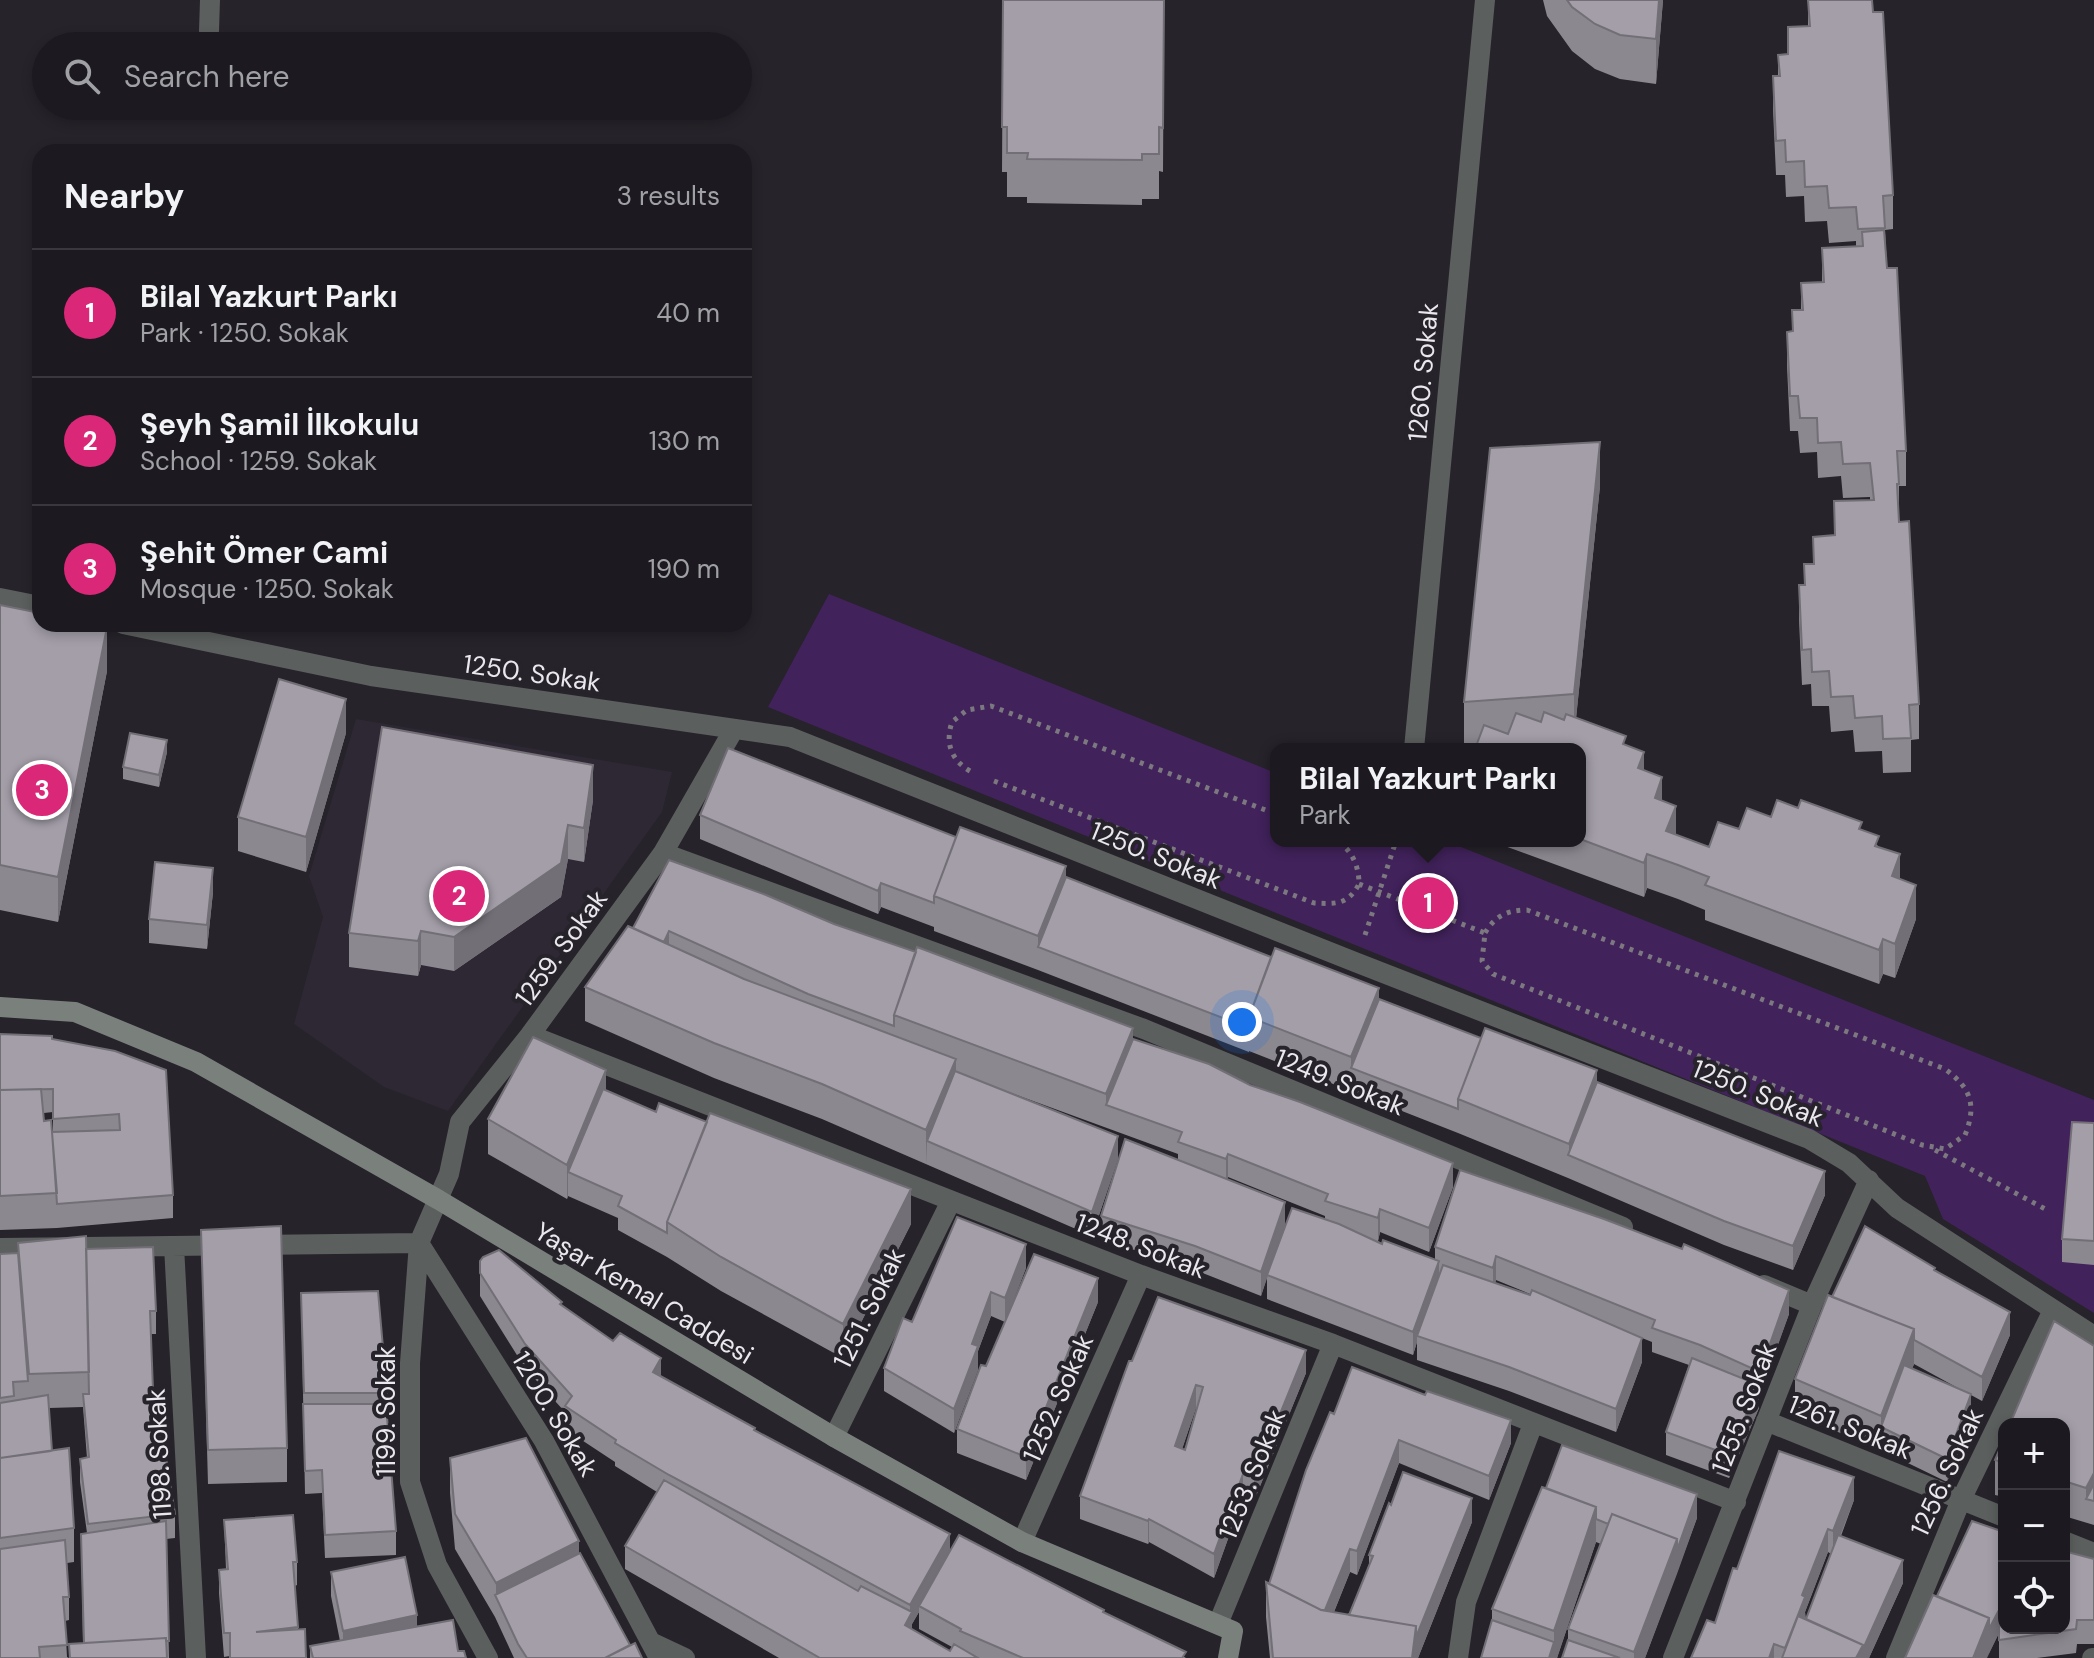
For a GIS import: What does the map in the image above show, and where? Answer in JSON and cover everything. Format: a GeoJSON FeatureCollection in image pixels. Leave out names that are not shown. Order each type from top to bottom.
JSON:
{"type":"FeatureCollection","features":[{"type":"Feature","properties":{"kind":"street"},"geometry":{"type":"LineString","coordinates":[[209,31],[210,0]]}},
{"type":"Feature","properties":{"kind":"street","name":"1260. Sokak"},"geometry":{"type":"LineString","coordinates":[[1415,743],[1485,0]]}},
{"type":"Feature","properties":{"kind":"street"},"geometry":{"type":"LineString","coordinates":[[0,598],[32,604]]}},
{"type":"Feature","properties":{"kind":"street","name":"1250. Sokak"},"geometry":{"type":"LineString","coordinates":[[161,632],[371,676],[790,737],[1809,1139],[1849,1163],[1897,1208],[2094,1336]]}},
{"type":"Feature","properties":{"kind":"street","name":"1259. Sokak"},"geometry":{"type":"LineString","coordinates":[[439,1200],[449,1174],[460,1122],[530,1035],[663,853],[734,729]]}},
{"type":"Feature","properties":{"kind":"street","name":"1249. Sokak"},"geometry":{"type":"LineString","coordinates":[[663,853],[1144,1029],[1638,1233]]}},
{"type":"Feature","properties":{"kind":"street","name":"Yaşar Kemal Caddesi"},"geometry":{"type":"LineString","coordinates":[[0,1007],[75,1012],[196,1062],[439,1200],[834,1437],[1022,1542],[1218,1624]]}},
{"type":"Feature","properties":{"kind":"street","name":"1248. Sokak"},"geometry":{"type":"LineString","coordinates":[[530,1035],[1141,1275],[1333,1344],[1736,1502]]}},
{"type":"Feature","properties":{"kind":"street","name":"1255. Sokak"},"geometry":{"type":"LineString","coordinates":[[1673,1658],[1812,1305],[1869,1180]]}},
{"type":"Feature","properties":{"kind":"street"},"geometry":{"type":"LineString","coordinates":[[0,1248],[419,1243],[439,1200]]}},
{"type":"Feature","properties":{"kind":"street","name":"1251. Sokak"},"geometry":{"type":"LineString","coordinates":[[834,1437],[951,1201]]}},
{"type":"Feature","properties":{"kind":"street","name":"1200. Sokak"},"geometry":{"type":"LineString","coordinates":[[419,1243],[544,1441],[656,1650]]}},
{"type":"Feature","properties":{"kind":"street","name":"1199. Sokak"},"geometry":{"type":"LineString","coordinates":[[419,1243],[410,1363],[410,1482],[437,1565],[488,1658]]}},
{"type":"Feature","properties":{"kind":"street","name":"1198. Sokak"},"geometry":{"type":"LineString","coordinates":[[174,1246],[196,1658]]}},
{"type":"Feature","properties":{"kind":"street","name":"1252. Sokak"},"geometry":{"type":"LineString","coordinates":[[1022,1542],[1141,1275]]}},
{"type":"Feature","properties":{"kind":"street"},"geometry":{"type":"LineString","coordinates":[[1739,1275],[1812,1305]]}},
{"type":"Feature","properties":{"kind":"street","name":"1256. Sokak"},"geometry":{"type":"LineString","coordinates":[[1896,1658],[1961,1500],[2053,1310]]}},
{"type":"Feature","properties":{"kind":"street","name":"1253. Sokak"},"geometry":{"type":"LineString","coordinates":[[1218,1624],[1333,1344]]}},
{"type":"Feature","properties":{"kind":"street","name":"1261. Sokak"},"geometry":{"type":"LineString","coordinates":[[1766,1421],[1998,1515]]}},
{"type":"Feature","properties":{"kind":"street"},"geometry":{"type":"LineString","coordinates":[[1458,1658],[1466,1602],[1533,1424]]}},
{"type":"Feature","properties":{"kind":"street"},"geometry":{"type":"LineString","coordinates":[[2070,1543],[2094,1553]]}},
{"type":"Feature","properties":{"kind":"street"},"geometry":{"type":"LineString","coordinates":[[1218,1624],[1233,1631],[1228,1658]]}},
{"type":"Feature","properties":{"kind":"street"},"geometry":{"type":"LineString","coordinates":[[656,1650],[685,1658]]}},
{"type":"Feature","properties":{"kind":"path"},"geometry":{"type":"LineString","coordinates":[[1270,812],[991,706],[967,710],[955,717],[950,729],[950,750],[966,770],[1314,903],[1338,904],[1349,899],[1359,884],[1355,861],[1346,847]]}},
{"type":"Feature","properties":{"kind":"path"},"geometry":{"type":"LineString","coordinates":[[1355,962],[1394,847]]}},
{"type":"Feature","properties":{"kind":"path"},"geometry":{"type":"LineString","coordinates":[[1359,884],[1485,933]]}},
{"type":"Feature","properties":{"kind":"path"},"geometry":{"type":"LineString","coordinates":[[1931,1148],[1945,1149],[1958,1142],[1965,1135],[1973,1109],[1962,1081],[1945,1069],[1527,910],[1506,912],[1491,922],[1485,933],[1482,961],[1493,974],[1931,1148],[2049,1211]]}},
{"type":"Feature","properties":{"kind":"shaded area"},"geometry":{"type":"Polygon","coordinates":[[[829,594],[1270,771],[1270,847],[1461,847],[2094,1100],[2094,1313],[1943,1219],[1925,1176],[768,707],[829,594]]]}},
{"type":"Feature","properties":{"kind":"shaded area"},"geometry":{"type":"Polygon","coordinates":[[[356,719],[672,772],[662,812],[448,1111],[384,1087],[294,1024],[323,917],[309,876],[356,719]]]}},
{"type":"Feature","properties":{"kind":"building"},"geometry":{"type":"Polygon","coordinates":[[[1003,0],[1164,0],[1163,128],[1159,127],[1159,154],[1142,154],[1142,160],[1027,159],[1028,153],[1007,153],[1007,127],[1002,127],[1003,0]]]}},
{"type":"Feature","properties":{"kind":"building"},"geometry":{"type":"Polygon","coordinates":[[[1567,0],[1659,0],[1656,39],[1620,35],[1595,24],[1567,0]]]}},
{"type":"Feature","properties":{"kind":"building"},"geometry":{"type":"Polygon","coordinates":[[[1808,0],[1872,0],[1873,12],[1883,12],[1893,195],[1883,196],[1885,228],[1858,229],[1856,207],[1829,208],[1827,186],[1805,187],[1804,161],[1786,162],[1785,140],[1776,141],[1773,76],[1780,76],[1778,55],[1788,54],[1788,27],[1810,26],[1808,0]]]}},
{"type":"Feature","properties":{"kind":"building"},"geometry":{"type":"Polygon","coordinates":[[[1884,230],[1887,268],[1897,268],[1906,451],[1897,451],[1897,484],[1899,522],[1909,521],[1919,704],[1909,705],[1911,738],[1883,739],[1882,716],[1855,718],[1853,696],[1831,697],[1829,671],[1812,672],[1811,649],[1802,650],[1799,585],[1805,585],[1804,564],[1814,564],[1813,537],[1835,535],[1834,501],[1874,500],[1870,463],[1843,464],[1841,442],[1818,443],[1817,418],[1800,418],[1798,396],[1790,396],[1787,332],[1793,331],[1792,310],[1803,310],[1801,283],[1824,282],[1822,248],[1863,246],[1862,232],[1884,230]]]}},
{"type":"Feature","properties":{"kind":"building"},"geometry":{"type":"Polygon","coordinates":[[[1600,442],[1574,694],[1464,702],[1490,448],[1600,442]]]}},
{"type":"Feature","properties":{"kind":"building"},"geometry":{"type":"Polygon","coordinates":[[[0,605],[32,611],[32,632],[106,632],[58,877],[0,865],[0,605]]]}},
{"type":"Feature","properties":{"kind":"building"},"geometry":{"type":"Polygon","coordinates":[[[279,679],[346,699],[306,837],[238,817],[279,679]]]}},
{"type":"Feature","properties":{"kind":"building"},"geometry":{"type":"Polygon","coordinates":[[[1544,712],[1564,720],[1566,714],[1626,736],[1623,744],[1644,752],[1638,768],[1662,777],[1655,798],[1676,806],[1666,831],[1709,847],[1718,822],[1739,829],[1747,808],[1771,817],[1777,800],[1798,808],[1801,800],[1862,822],[1859,829],[1879,836],[1875,846],[1900,854],[1892,876],[1916,885],[1895,944],[1883,939],[1879,950],[1705,885],[1709,877],[1678,865],[1647,854],[1644,863],[1586,841],[1586,743],[1477,743],[1484,725],[1508,734],[1516,713],[1541,722],[1544,712]]]}},
{"type":"Feature","properties":{"kind":"building"},"geometry":{"type":"Polygon","coordinates":[[[382,727],[593,765],[584,828],[568,825],[561,863],[454,937],[421,931],[418,941],[349,933],[382,727]]]}},
{"type":"Feature","properties":{"kind":"building"},"geometry":{"type":"Polygon","coordinates":[[[130,733],[167,740],[159,775],[123,767],[130,733]]]}},
{"type":"Feature","properties":{"kind":"building"},"geometry":{"type":"Polygon","coordinates":[[[728,748],[956,837],[934,903],[881,883],[878,891],[700,815],[728,748]]]}},
{"type":"Feature","properties":{"kind":"building"},"geometry":{"type":"Polygon","coordinates":[[[960,827],[1066,866],[1038,936],[934,896],[960,827]]]}},
{"type":"Feature","properties":{"kind":"building"},"geometry":{"type":"Polygon","coordinates":[[[669,860],[916,952],[894,1015],[894,1026],[808,994],[669,931],[664,942],[633,928],[669,860]]]}},
{"type":"Feature","properties":{"kind":"building"},"geometry":{"type":"Polygon","coordinates":[[[155,862],[213,868],[207,925],[149,919],[155,862]]]}},
{"type":"Feature","properties":{"kind":"building"},"geometry":{"type":"Polygon","coordinates":[[[1066,877],[1271,957],[1249,1017],[1249,1028],[1038,947],[1066,877]]]}},
{"type":"Feature","properties":{"kind":"building"},"geometry":{"type":"Polygon","coordinates":[[[628,926],[744,979],[956,1059],[926,1130],[585,987],[628,926]]]}},
{"type":"Feature","properties":{"kind":"building"},"geometry":{"type":"Polygon","coordinates":[[[917,947],[1133,1028],[1106,1094],[894,1015],[917,947]]]}},
{"type":"Feature","properties":{"kind":"building"},"geometry":{"type":"Polygon","coordinates":[[[1275,948],[1379,988],[1351,1057],[1249,1017],[1275,948]]]}},
{"type":"Feature","properties":{"kind":"building"},"geometry":{"type":"Polygon","coordinates":[[[1379,999],[1481,1038],[1458,1099],[1458,1109],[1351,1068],[1379,999]]]}},
{"type":"Feature","properties":{"kind":"building"},"geometry":{"type":"Polygon","coordinates":[[[1485,1028],[1597,1070],[1569,1144],[1458,1099],[1485,1028]]]}},
{"type":"Feature","properties":{"kind":"building"},"geometry":{"type":"Polygon","coordinates":[[[0,1034],[52,1036],[52,1039],[115,1051],[166,1070],[173,1195],[57,1204],[52,1132],[120,1130],[119,1114],[53,1119],[53,1089],[0,1090],[0,1034]]]}},
{"type":"Feature","properties":{"kind":"building"},"geometry":{"type":"Polygon","coordinates":[[[533,1037],[606,1070],[567,1165],[488,1119],[533,1037]]]}},
{"type":"Feature","properties":{"kind":"building"},"geometry":{"type":"Polygon","coordinates":[[[1133,1039],[1209,1064],[1250,1085],[1453,1163],[1429,1228],[1380,1209],[1378,1218],[1325,1201],[1328,1194],[1228,1154],[1226,1159],[1178,1142],[1182,1132],[1106,1105],[1133,1039]]]}},
{"type":"Feature","properties":{"kind":"building"},"geometry":{"type":"Polygon","coordinates":[[[955,1071],[1118,1136],[1092,1212],[927,1141],[955,1071]]]}},
{"type":"Feature","properties":{"kind":"building"},"geometry":{"type":"Polygon","coordinates":[[[1597,1082],[1825,1171],[1793,1246],[1724,1221],[1568,1155],[1597,1082]]]}},
{"type":"Feature","properties":{"kind":"building"},"geometry":{"type":"Polygon","coordinates":[[[41,1089],[44,1121],[51,1120],[57,1193],[0,1196],[0,1090],[41,1089]]]}},
{"type":"Feature","properties":{"kind":"building"},"geometry":{"type":"Polygon","coordinates":[[[603,1089],[656,1112],[659,1103],[707,1122],[667,1222],[667,1233],[618,1206],[622,1196],[568,1172],[603,1089]]]}},
{"type":"Feature","properties":{"kind":"building"},"geometry":{"type":"Polygon","coordinates":[[[710,1113],[911,1189],[843,1324],[721,1257],[667,1222],[710,1113]]]}},
{"type":"Feature","properties":{"kind":"building"},"geometry":{"type":"Polygon","coordinates":[[[2072,1122],[2094,1123],[2094,1241],[2062,1239],[2072,1122]]]}},
{"type":"Feature","properties":{"kind":"building"},"geometry":{"type":"Polygon","coordinates":[[[1125,1139],[1285,1202],[1261,1272],[1195,1246],[1101,1216],[1125,1139]]]}},
{"type":"Feature","properties":{"kind":"building"},"geometry":{"type":"Polygon","coordinates":[[[1460,1170],[1682,1249],[1684,1244],[1789,1290],[1760,1372],[1652,1328],[1655,1320],[1496,1256],[1493,1268],[1435,1247],[1460,1170]]]}},
{"type":"Feature","properties":{"kind":"building"},"geometry":{"type":"Polygon","coordinates":[[[1292,1208],[1339,1224],[1382,1244],[1383,1240],[1439,1261],[1413,1332],[1267,1275],[1292,1208]]]}},
{"type":"Feature","properties":{"kind":"building"},"geometry":{"type":"Polygon","coordinates":[[[957,1217],[1026,1244],[1005,1298],[991,1292],[972,1344],[978,1346],[954,1409],[884,1368],[903,1318],[912,1322],[957,1217]]]}},
{"type":"Feature","properties":{"kind":"building"},"geometry":{"type":"Polygon","coordinates":[[[281,1226],[287,1448],[208,1450],[201,1230],[281,1226]]]}},
{"type":"Feature","properties":{"kind":"building"},"geometry":{"type":"Polygon","coordinates":[[[1865,1226],[1934,1270],[2010,1312],[1982,1377],[1914,1340],[1914,1329],[1832,1297],[1865,1226]]]}},
{"type":"Feature","properties":{"kind":"building"},"geometry":{"type":"Polygon","coordinates":[[[86,1236],[89,1372],[29,1374],[18,1243],[86,1236]]]}},
{"type":"Feature","properties":{"kind":"building"},"geometry":{"type":"Polygon","coordinates":[[[153,1247],[156,1311],[150,1311],[153,1390],[175,1514],[88,1524],[80,1459],[89,1457],[83,1394],[89,1394],[86,1249],[153,1247]]]}},
{"type":"Feature","properties":{"kind":"building"},"geometry":{"type":"Polygon","coordinates":[[[499,1250],[562,1302],[560,1304],[613,1341],[620,1333],[661,1358],[653,1372],[754,1430],[950,1534],[910,1605],[669,1475],[615,1443],[616,1440],[565,1406],[572,1396],[525,1344],[480,1273],[483,1257],[499,1250]]]}},
{"type":"Feature","properties":{"kind":"building"},"geometry":{"type":"Polygon","coordinates":[[[18,1253],[28,1381],[13,1382],[14,1396],[0,1398],[0,1254],[18,1253]]]}},
{"type":"Feature","properties":{"kind":"building"},"geometry":{"type":"Polygon","coordinates":[[[1034,1254],[1098,1278],[1026,1457],[957,1429],[981,1365],[986,1366],[1034,1254]]]}},
{"type":"Feature","properties":{"kind":"building"},"geometry":{"type":"Polygon","coordinates":[[[1443,1265],[1530,1295],[1532,1290],[1642,1338],[1616,1409],[1509,1367],[1417,1336],[1443,1265]]]}},
{"type":"Feature","properties":{"kind":"building"},"geometry":{"type":"Polygon","coordinates":[[[378,1291],[387,1393],[304,1393],[301,1293],[378,1291]]]}},
{"type":"Feature","properties":{"kind":"building"},"geometry":{"type":"Polygon","coordinates":[[[1828,1295],[1914,1329],[1881,1416],[1795,1379],[1828,1295]]]}},
{"type":"Feature","properties":{"kind":"building"},"geometry":{"type":"Polygon","coordinates":[[[1158,1297],[1306,1350],[1254,1478],[1243,1474],[1214,1554],[1149,1519],[1080,1496],[1129,1361],[1132,1361],[1158,1297]],[[1196,1385],[1175,1446],[1185,1450],[1203,1387],[1196,1385]]]}},
{"type":"Feature","properties":{"kind":"building"},"geometry":{"type":"Polygon","coordinates":[[[2054,1321],[2094,1346],[2094,1473],[2086,1488],[2070,1483],[2070,1418],[2013,1418],[2054,1321]]]}},
{"type":"Feature","properties":{"kind":"building"},"geometry":{"type":"Polygon","coordinates":[[[1692,1358],[1759,1385],[1729,1455],[1666,1432],[1692,1358]]]}},
{"type":"Feature","properties":{"kind":"building"},"geometry":{"type":"Polygon","coordinates":[[[1904,1365],[1971,1394],[1947,1459],[1881,1427],[1904,1365]]]}},
{"type":"Feature","properties":{"kind":"building"},"geometry":{"type":"Polygon","coordinates":[[[1352,1367],[1425,1395],[1427,1391],[1511,1420],[1489,1476],[1399,1440],[1357,1551],[1350,1549],[1325,1610],[1321,1610],[1269,1584],[1306,1470],[1330,1412],[1334,1414],[1352,1367]]]}},
{"type":"Feature","properties":{"kind":"building"},"geometry":{"type":"Polygon","coordinates":[[[48,1395],[52,1451],[0,1458],[0,1403],[48,1395]]]}},
{"type":"Feature","properties":{"kind":"building"},"geometry":{"type":"Polygon","coordinates":[[[303,1404],[386,1404],[396,1531],[325,1535],[322,1470],[305,1471],[303,1404]]]}},
{"type":"Feature","properties":{"kind":"building"},"geometry":{"type":"Polygon","coordinates":[[[526,1438],[579,1541],[496,1583],[455,1514],[450,1458],[526,1438]]]}},
{"type":"Feature","properties":{"kind":"building"},"geometry":{"type":"Polygon","coordinates":[[[1562,1445],[1697,1494],[1677,1550],[1677,1539],[1612,1514],[1608,1524],[1596,1519],[1596,1507],[1546,1488],[1562,1445]]]}},
{"type":"Feature","properties":{"kind":"building"},"geometry":{"type":"Polygon","coordinates":[[[69,1448],[74,1528],[0,1538],[0,1458],[69,1448]]]}},
{"type":"Feature","properties":{"kind":"building"},"geometry":{"type":"Polygon","coordinates":[[[1779,1451],[1854,1477],[1833,1531],[1828,1529],[1785,1648],[1774,1644],[1769,1658],[1691,1658],[1707,1620],[1715,1623],[1779,1451]]]}},
{"type":"Feature","properties":{"kind":"building"},"geometry":{"type":"Polygon","coordinates":[[[1403,1472],[1472,1498],[1416,1637],[1416,1626],[1349,1615],[1373,1556],[1369,1555],[1403,1472]]]}},
{"type":"Feature","properties":{"kind":"building"},"geometry":{"type":"Polygon","coordinates":[[[664,1480],[858,1591],[861,1586],[912,1612],[905,1625],[950,1651],[954,1644],[978,1658],[820,1658],[625,1546],[664,1480]]]}},
{"type":"Feature","properties":{"kind":"building"},"geometry":{"type":"Polygon","coordinates":[[[2094,1484],[2094,1501],[2086,1499],[2094,1484]]]}},
{"type":"Feature","properties":{"kind":"building"},"geometry":{"type":"Polygon","coordinates":[[[1542,1487],[1596,1507],[1554,1631],[1492,1609],[1542,1487]]]}},
{"type":"Feature","properties":{"kind":"building"},"geometry":{"type":"Polygon","coordinates":[[[1612,1514],[1677,1539],[1634,1652],[1568,1629],[1612,1514]]]}},
{"type":"Feature","properties":{"kind":"building"},"geometry":{"type":"Polygon","coordinates":[[[293,1515],[298,1627],[256,1632],[305,1629],[306,1658],[230,1658],[230,1633],[224,1633],[219,1570],[228,1569],[224,1520],[293,1515]]]}},
{"type":"Feature","properties":{"kind":"building"},"geometry":{"type":"Polygon","coordinates":[[[166,1521],[169,1641],[166,1638],[84,1643],[81,1534],[166,1521]]]}},
{"type":"Feature","properties":{"kind":"building"},"geometry":{"type":"Polygon","coordinates":[[[1972,1521],[1998,1530],[1998,1612],[1989,1629],[1989,1618],[1937,1596],[1972,1521]]]}},
{"type":"Feature","properties":{"kind":"building"},"geometry":{"type":"Polygon","coordinates":[[[959,1535],[1103,1612],[1186,1652],[1182,1658],[1023,1658],[960,1631],[919,1606],[959,1535]]]}},
{"type":"Feature","properties":{"kind":"building"},"geometry":{"type":"Polygon","coordinates":[[[1838,1535],[1903,1560],[1863,1649],[1863,1645],[1806,1619],[1838,1535]]]}},
{"type":"Feature","properties":{"kind":"building"},"geometry":{"type":"Polygon","coordinates":[[[65,1540],[69,1597],[63,1597],[67,1645],[39,1647],[40,1658],[0,1658],[0,1549],[65,1540]]]}},
{"type":"Feature","properties":{"kind":"building"},"geometry":{"type":"Polygon","coordinates":[[[580,1553],[630,1645],[605,1658],[527,1658],[495,1595],[580,1553]]]}},
{"type":"Feature","properties":{"kind":"building"},"geometry":{"type":"Polygon","coordinates":[[[2070,1553],[2094,1559],[2094,1620],[2077,1620],[2076,1629],[2070,1630],[2070,1553]]]}},
{"type":"Feature","properties":{"kind":"building"},"geometry":{"type":"Polygon","coordinates":[[[405,1557],[417,1615],[343,1631],[331,1572],[405,1557]]]}},
{"type":"Feature","properties":{"kind":"building"},"geometry":{"type":"Polygon","coordinates":[[[1266,1582],[1321,1610],[1416,1626],[1412,1658],[1273,1658],[1266,1582]]]}},
{"type":"Feature","properties":{"kind":"building"},"geometry":{"type":"Polygon","coordinates":[[[1933,1595],[1989,1618],[1973,1658],[1905,1658],[1933,1595]]]}},
{"type":"Feature","properties":{"kind":"building"},"geometry":{"type":"Polygon","coordinates":[[[1798,1616],[1863,1645],[1856,1658],[1782,1658],[1798,1616]]]}},
{"type":"Feature","properties":{"kind":"building"},"geometry":{"type":"Polygon","coordinates":[[[453,1620],[458,1651],[464,1651],[466,1658],[313,1658],[310,1646],[453,1620]]]}},
{"type":"Feature","properties":{"kind":"building"},"geometry":{"type":"Polygon","coordinates":[[[1492,1620],[1554,1642],[1549,1658],[1481,1658],[1492,1620]]]}},
{"type":"Feature","properties":{"kind":"building"},"geometry":{"type":"Polygon","coordinates":[[[1999,1634],[2041,1634],[1999,1640],[1999,1634]]]}},
{"type":"Feature","properties":{"kind":"building"},"geometry":{"type":"Polygon","coordinates":[[[166,1638],[167,1658],[70,1658],[69,1644],[166,1638]]]}},
{"type":"Feature","properties":{"kind":"building"},"geometry":{"type":"Polygon","coordinates":[[[1568,1640],[1620,1658],[1562,1658],[1568,1640]]]}},
{"type":"Feature","properties":{"kind":"building"},"geometry":{"type":"Polygon","coordinates":[[[635,1643],[642,1658],[605,1658],[635,1643]]]}},
{"type":"Feature","properties":{"kind":"place","name":"Şehit Ömer Cami"},"geometry":{"type":"Point","coordinates":[42,790]}},
{"type":"Feature","properties":{"kind":"place","name":"Şeyh Şamil İlkokulu"},"geometry":{"type":"Point","coordinates":[459,896]}},
{"type":"Feature","properties":{"kind":"place","name":"Bilal Yazkurt Parkı"},"geometry":{"type":"Point","coordinates":[1428,903]}}]}
